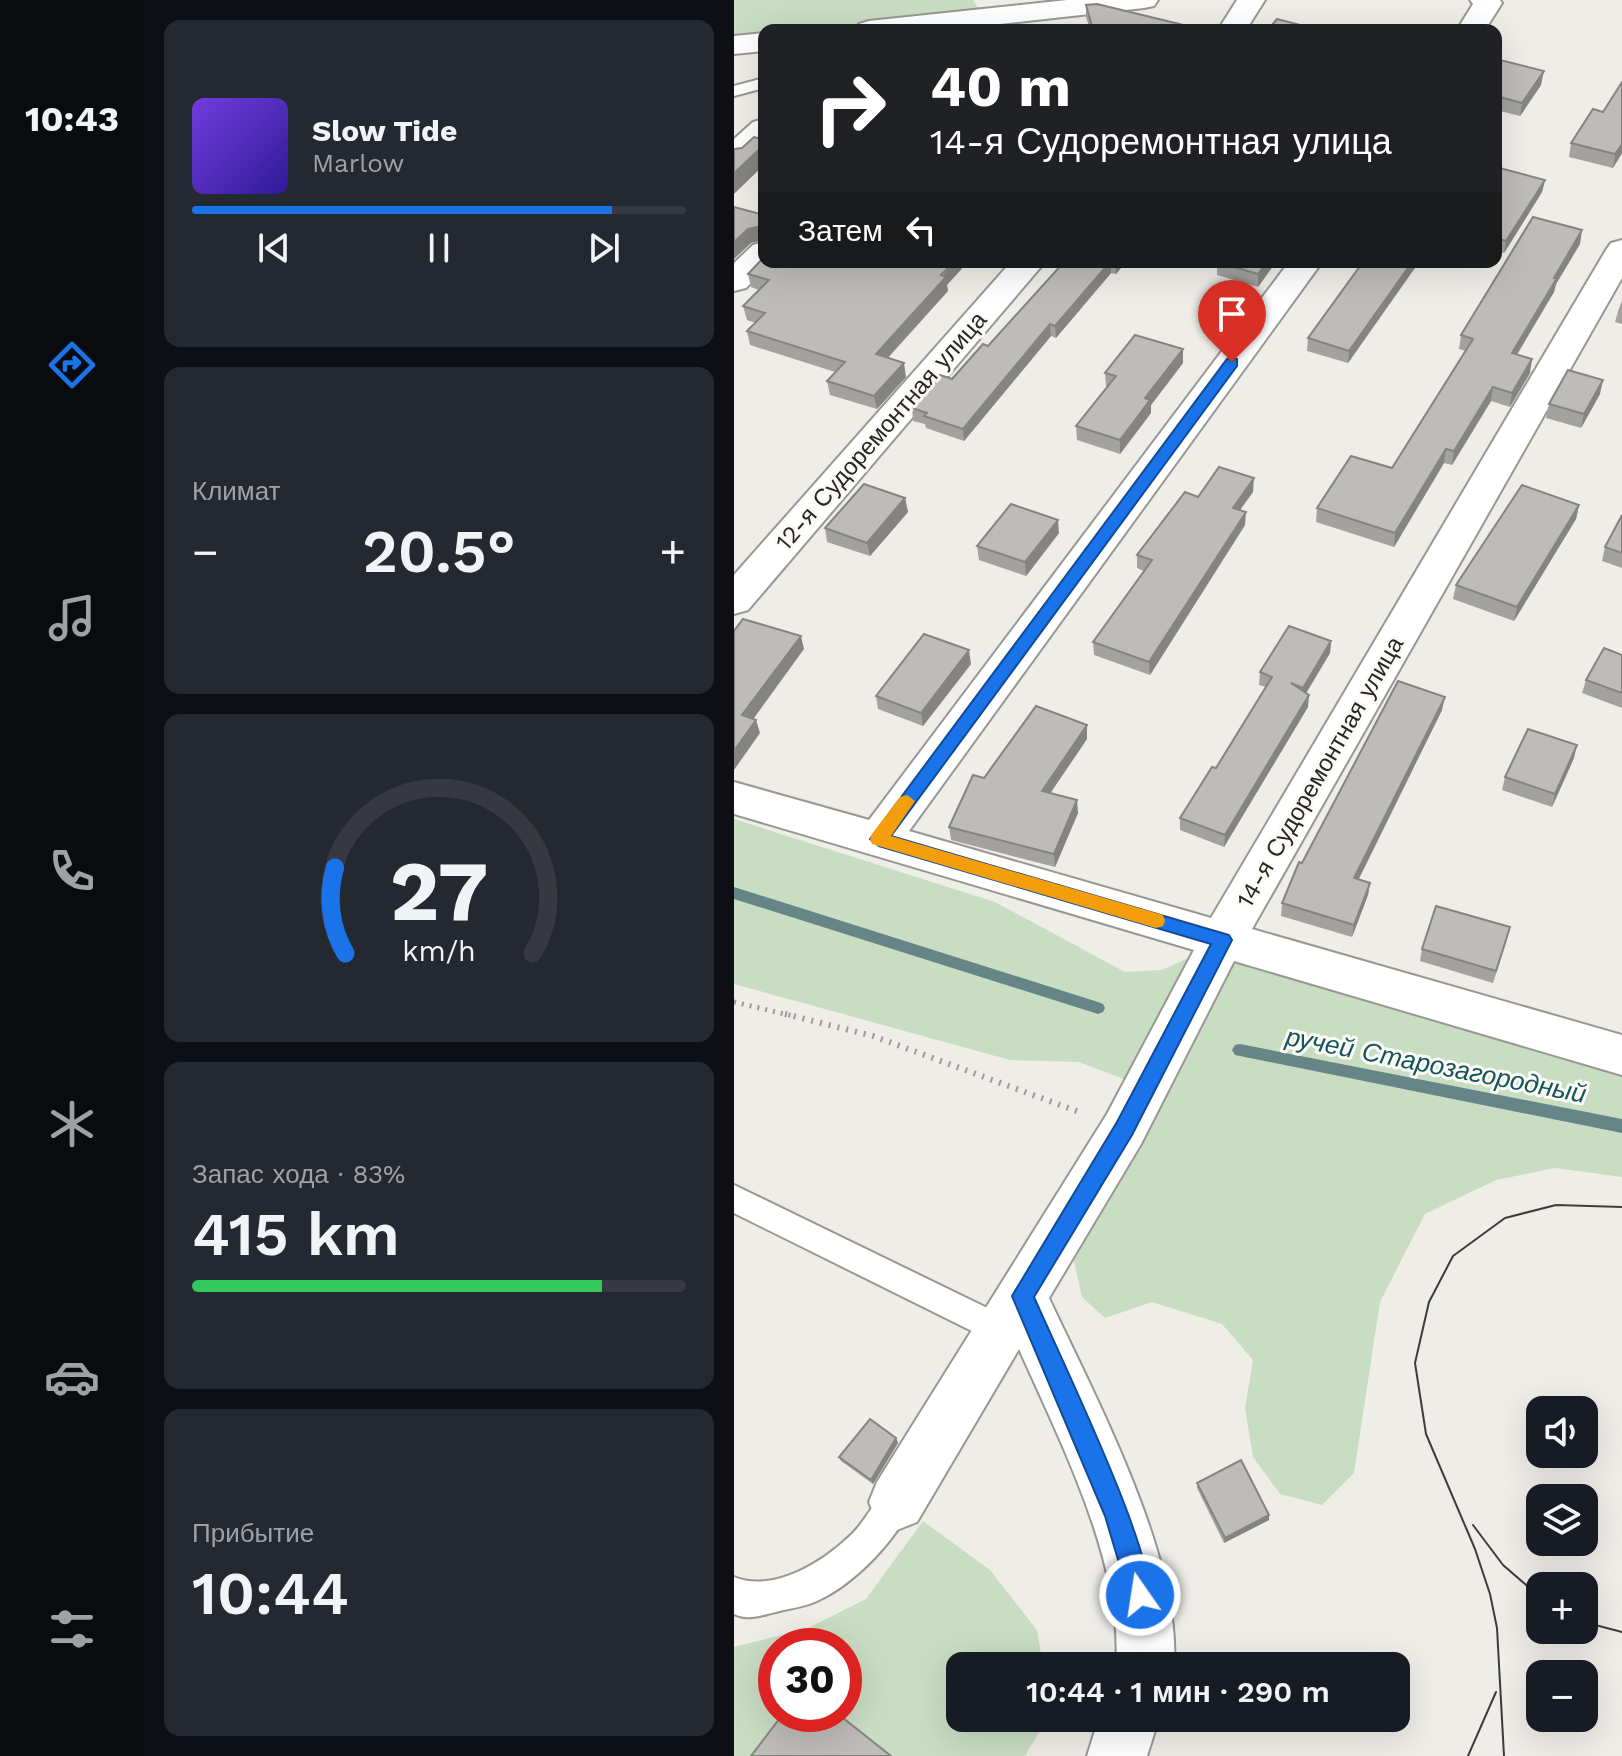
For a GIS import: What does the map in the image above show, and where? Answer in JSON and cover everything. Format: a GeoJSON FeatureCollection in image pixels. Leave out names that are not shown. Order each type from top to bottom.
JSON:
{"type":"FeatureCollection","features":[{"type":"Feature","properties":{"kind":"street"},"geometry":{"type":"LineString","coordinates":[[968,24],[1001,22],[1144,0]]}},
{"type":"Feature","properties":{"kind":"street"},"geometry":{"type":"LineString","coordinates":[[1236,24],[1251,0]]}},
{"type":"Feature","properties":{"kind":"street"},"geometry":{"type":"LineString","coordinates":[[1475,24],[1488,3],[1484,0]]}},
{"type":"Feature","properties":{"kind":"street"},"geometry":{"type":"LineString","coordinates":[[734,45],[758,43]]}},
{"type":"Feature","properties":{"kind":"street"},"geometry":{"type":"LineString","coordinates":[[734,156],[758,134]]}},
{"type":"Feature","properties":{"kind":"street","name":"14-я Судоремонтная улица"},"geometry":{"type":"LineString","coordinates":[[897,1502],[1124,1129],[1222,940],[1622,250]]}},
{"type":"Feature","properties":{"kind":"street"},"geometry":{"type":"LineString","coordinates":[[734,281],[758,258]]}},
{"type":"Feature","properties":{"kind":"street","name":"12-я Судоремонтная улица"},"geometry":{"type":"LineString","coordinates":[[734,600],[1024,268]]}},
{"type":"Feature","properties":{"kind":"street"},"geometry":{"type":"LineString","coordinates":[[879,839],[1302,268]]}},
{"type":"Feature","properties":{"kind":"street"},"geometry":{"type":"LineString","coordinates":[[734,798],[1622,1055]]}},
{"type":"Feature","properties":{"kind":"street"},"geometry":{"type":"LineString","coordinates":[[1012,1313],[1117,1515],[1134,1566],[1150,1652]]}},
{"type":"Feature","properties":{"kind":"street"},"geometry":{"type":"LineString","coordinates":[[1117,1756],[1125,1732]]}},
{"type":"Feature","properties":{"kind":"lane"},"geometry":{"type":"LineString","coordinates":[[736,91],[758,85]]}},
{"type":"Feature","properties":{"kind":"lane"},"geometry":{"type":"LineString","coordinates":[[734,1198],[1012,1313]]}},
{"type":"Feature","properties":{"kind":"lane"},"geometry":{"type":"LineString","coordinates":[[734,1594],[745,1602],[810,1587],[863,1547],[897,1502]]}},
{"type":"Feature","properties":{"kind":"path"},"geometry":{"type":"LineString","coordinates":[[734,1002],[873,1036],[1124,1129]]}},
{"type":"Feature","properties":{"kind":"green space"},"geometry":{"type":"Polygon","coordinates":[[[734,0],[973,0],[979,9],[858,24],[758,24],[758,37],[734,39],[734,0]]]}},
{"type":"Feature","properties":{"kind":"green space"},"geometry":{"type":"Polygon","coordinates":[[[734,819],[995,902],[1125,972],[1162,970],[1186,959],[1238,960],[1622,1066],[1622,1177],[1555,1168],[1496,1180],[1425,1214],[1380,1302],[1354,1473],[1322,1505],[1280,1494],[1253,1457],[1245,1408],[1253,1360],[1222,1324],[1152,1302],[1105,1318],[1082,1297],[1074,1261],[1146,1115],[1131,1082],[1079,1062],[1010,1060],[734,984],[734,819]]]}},
{"type":"Feature","properties":{"kind":"green space"},"geometry":{"type":"Polygon","coordinates":[[[923,1521],[990,1570],[1037,1630],[1041,1652],[946,1652],[946,1732],[1039,1732],[1025,1756],[885,1756],[855,1732],[862,1732],[862,1628],[808,1628],[866,1599],[923,1521]]]}},
{"type":"Feature","properties":{"kind":"green space"},"geometry":{"type":"Polygon","coordinates":[[[758,1641],[758,1732],[783,1732],[765,1756],[734,1756],[734,1647],[758,1641]]]}},
{"type":"Feature","properties":{"kind":"building"},"geometry":{"type":"Polygon","coordinates":[[[1097,4],[1179,24],[1091,24],[1086,5],[1097,4]]]}},
{"type":"Feature","properties":{"kind":"building"},"geometry":{"type":"Polygon","coordinates":[[[1277,19],[1296,24],[1273,24],[1277,19]]]}},
{"type":"Feature","properties":{"kind":"building"},"geometry":{"type":"Polygon","coordinates":[[[1502,60],[1544,71],[1522,103],[1502,98],[1502,60]]]}},
{"type":"Feature","properties":{"kind":"building"},"geometry":{"type":"Polygon","coordinates":[[[1622,82],[1622,144],[1615,154],[1571,143],[1593,109],[1603,112],[1622,82]]]}},
{"type":"Feature","properties":{"kind":"building"},"geometry":{"type":"Polygon","coordinates":[[[754,137],[758,138],[758,151],[734,173],[734,149],[742,148],[754,137]]]}},
{"type":"Feature","properties":{"kind":"building"},"geometry":{"type":"Polygon","coordinates":[[[1502,169],[1545,180],[1506,241],[1502,240],[1502,169]]]}},
{"type":"Feature","properties":{"kind":"building"},"geometry":{"type":"Polygon","coordinates":[[[734,207],[758,213],[758,227],[748,229],[734,242],[734,207]]]}},
{"type":"Feature","properties":{"kind":"building"},"geometry":{"type":"Polygon","coordinates":[[[1533,217],[1582,230],[1512,353],[1532,359],[1512,393],[1493,387],[1454,451],[1446,449],[1395,533],[1317,508],[1351,456],[1392,468],[1473,339],[1461,335],[1533,217]]]}},
{"type":"Feature","properties":{"kind":"building"},"geometry":{"type":"Polygon","coordinates":[[[758,263],[758,268],[948,268],[941,275],[946,277],[876,354],[904,363],[874,396],[827,381],[845,362],[747,331],[765,313],[743,306],[769,280],[748,274],[758,263]]]}},
{"type":"Feature","properties":{"kind":"building"},"geometry":{"type":"Polygon","coordinates":[[[1059,268],[1105,268],[1055,326],[1050,324],[963,429],[924,416],[927,413],[912,408],[940,375],[952,379],[983,344],[988,346],[1059,268]]]}},
{"type":"Feature","properties":{"kind":"building"},"geometry":{"type":"Polygon","coordinates":[[[1238,268],[1262,268],[1258,274],[1238,268]]]}},
{"type":"Feature","properties":{"kind":"building"},"geometry":{"type":"Polygon","coordinates":[[[1359,268],[1408,268],[1349,351],[1308,338],[1359,268]]]}},
{"type":"Feature","properties":{"kind":"building"},"geometry":{"type":"Polygon","coordinates":[[[1135,335],[1183,349],[1145,398],[1150,400],[1120,440],[1076,426],[1116,376],[1105,373],[1135,335]]]}},
{"type":"Feature","properties":{"kind":"building"},"geometry":{"type":"Polygon","coordinates":[[[1568,370],[1603,380],[1584,414],[1549,404],[1568,370]]]}},
{"type":"Feature","properties":{"kind":"building"},"geometry":{"type":"Polygon","coordinates":[[[1219,467],[1254,478],[1233,508],[1246,512],[1149,662],[1093,642],[1152,560],[1137,555],[1185,492],[1198,497],[1219,467]]]}},
{"type":"Feature","properties":{"kind":"building"},"geometry":{"type":"Polygon","coordinates":[[[864,484],[905,498],[867,543],[825,528],[864,484]]]}},
{"type":"Feature","properties":{"kind":"building"},"geometry":{"type":"Polygon","coordinates":[[[1522,485],[1579,505],[1517,607],[1456,585],[1522,485]]]}},
{"type":"Feature","properties":{"kind":"building"},"geometry":{"type":"Polygon","coordinates":[[[1011,504],[1058,520],[1025,562],[977,546],[1011,504]]]}},
{"type":"Feature","properties":{"kind":"building"},"geometry":{"type":"Polygon","coordinates":[[[1622,515],[1622,553],[1605,547],[1622,515]]]}},
{"type":"Feature","properties":{"kind":"building"},"geometry":{"type":"Polygon","coordinates":[[[743,619],[801,636],[742,715],[756,720],[734,751],[734,631],[743,619]]]}},
{"type":"Feature","properties":{"kind":"building"},"geometry":{"type":"Polygon","coordinates":[[[1289,626],[1331,641],[1303,688],[1291,683],[1309,695],[1225,835],[1180,818],[1212,767],[1216,768],[1272,677],[1260,672],[1289,626]]]}},
{"type":"Feature","properties":{"kind":"building"},"geometry":{"type":"Polygon","coordinates":[[[924,634],[969,650],[921,713],[876,696],[924,634]]]}},
{"type":"Feature","properties":{"kind":"building"},"geometry":{"type":"Polygon","coordinates":[[[1604,648],[1622,655],[1622,693],[1586,680],[1604,648]]]}},
{"type":"Feature","properties":{"kind":"building"},"geometry":{"type":"Polygon","coordinates":[[[1398,681],[1445,697],[1354,878],[1370,883],[1354,925],[1282,903],[1299,862],[1302,863],[1398,681]]]}},
{"type":"Feature","properties":{"kind":"building"},"geometry":{"type":"Polygon","coordinates":[[[1036,706],[1087,725],[1042,791],[1077,800],[1054,854],[949,827],[973,775],[984,778],[1036,706]]]}},
{"type":"Feature","properties":{"kind":"building"},"geometry":{"type":"Polygon","coordinates":[[[1528,729],[1577,745],[1555,794],[1505,777],[1528,729]]]}},
{"type":"Feature","properties":{"kind":"building"},"geometry":{"type":"Polygon","coordinates":[[[1436,906],[1510,927],[1496,971],[1422,949],[1436,906]]]}},
{"type":"Feature","properties":{"kind":"building"},"geometry":{"type":"Polygon","coordinates":[[[870,1419],[896,1438],[871,1480],[839,1457],[870,1419]]]}},
{"type":"Feature","properties":{"kind":"building"},"geometry":{"type":"Polygon","coordinates":[[[1241,1460],[1269,1515],[1225,1538],[1197,1483],[1241,1460]]]}},
{"type":"Feature","properties":{"kind":"building"},"geometry":{"type":"Polygon","coordinates":[[[769,1732],[861,1732],[891,1756],[751,1756],[769,1732]]]}},
{"type":"Feature","properties":{"kind":"waterway","name":"ручей Старозагородный"},"geometry":{"type":"LineString","coordinates":[[734,893],[1098,1008]]}},
{"type":"Feature","properties":{"kind":"waterway","name":"ручей Старозагородный"},"geometry":{"type":"LineString","coordinates":[[1240,1050],[1622,1126]]}},
{"type":"Feature","properties":{"kind":"tram line"},"geometry":{"type":"LineString","coordinates":[[1504,1756],[1497,1628],[1490,1594],[1475,1549],[1426,1434],[1415,1363],[1429,1302],[1453,1256],[1505,1218],[1556,1205],[1622,1207]]}},
{"type":"Feature","properties":{"kind":"tram line"},"geometry":{"type":"LineString","coordinates":[[1473,1525],[1503,1565],[1526,1585]]}},
{"type":"Feature","properties":{"kind":"tram line"},"geometry":{"type":"LineString","coordinates":[[1598,1626],[1622,1632]]}},
{"type":"Feature","properties":{"kind":"tram line"},"geometry":{"type":"LineString","coordinates":[[1468,1756],[1496,1692]]}},
{"type":"Feature","properties":{"kind":"slow traffic"},"geometry":{"type":"LineString","coordinates":[[907,801],[879,839],[1156,921]]}},
{"type":"Feature","properties":{"kind":"route"},"geometry":{"type":"LineString","coordinates":[[1140,1595],[1117,1515],[1022,1296],[1124,1129],[1222,940],[879,839],[1232,362]]}}]}
